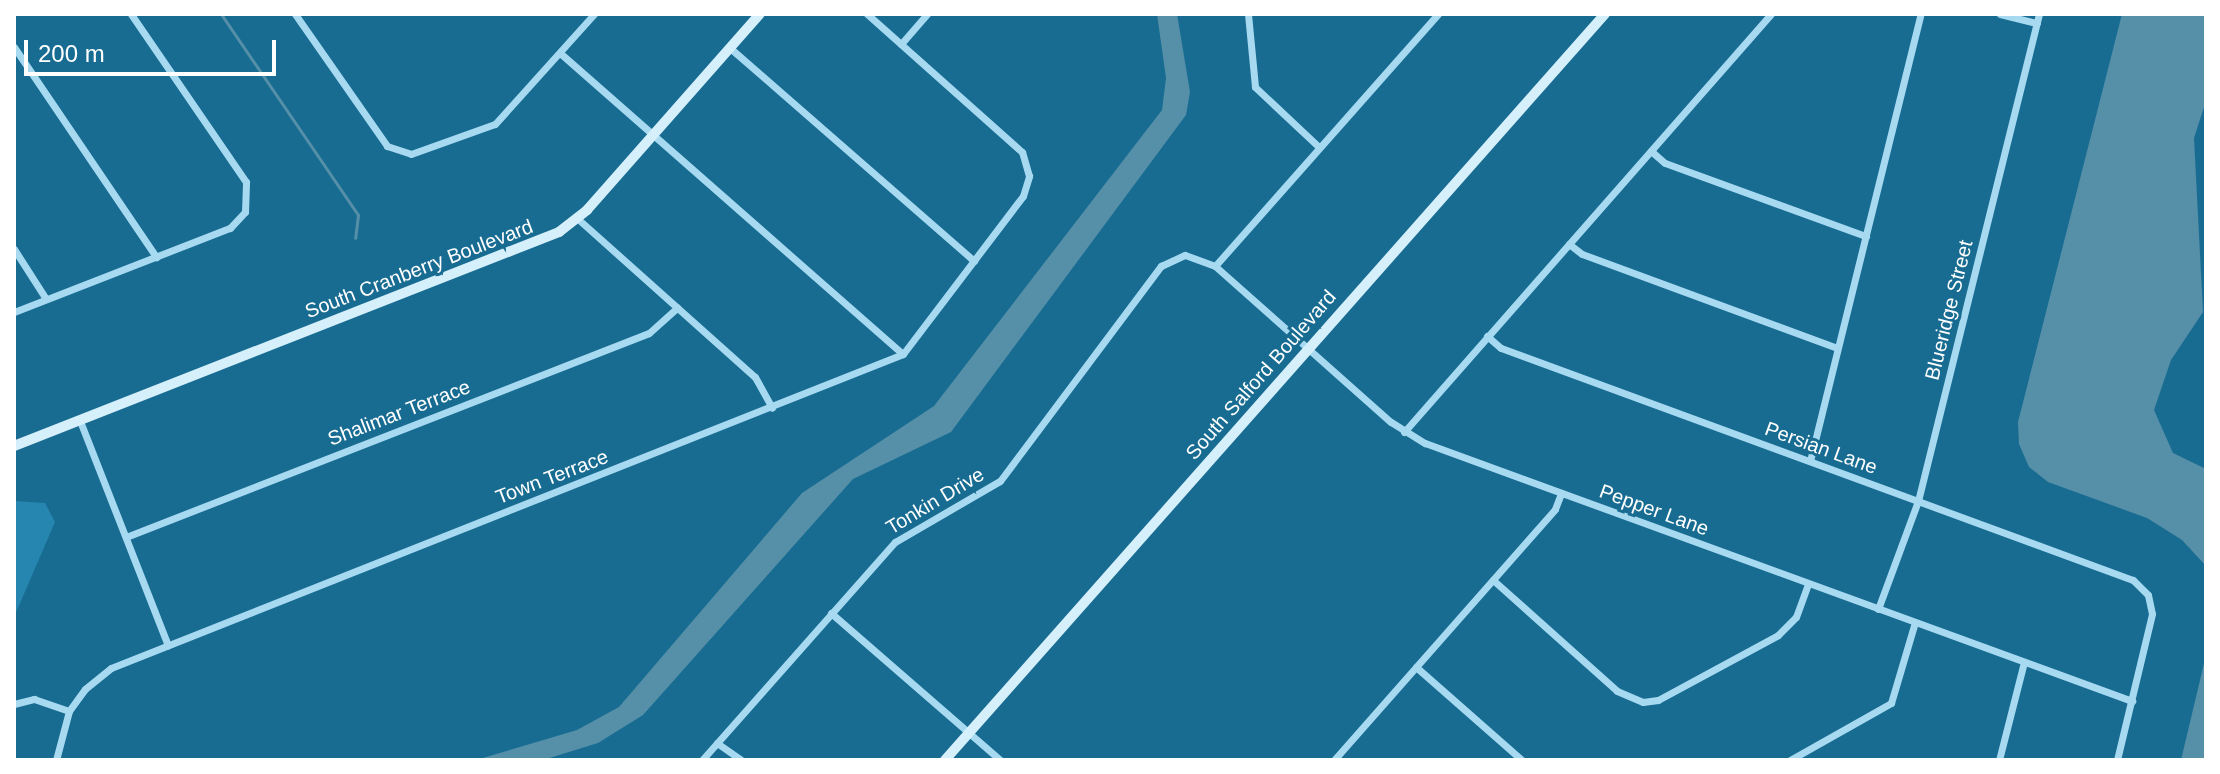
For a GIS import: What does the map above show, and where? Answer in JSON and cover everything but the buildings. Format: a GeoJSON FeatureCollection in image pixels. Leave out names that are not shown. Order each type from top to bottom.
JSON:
{"type":"FeatureCollection","features":[{"type":"Feature","properties":{"kind":"street"},"geometry":{"type":"LineString","coordinates":[[14,312],[230,228],[245,212],[246,182],[131,14]]}},
{"type":"Feature","properties":{"kind":"street"},"geometry":{"type":"LineString","coordinates":[[295,14],[387,146],[397,152],[418,153],[495,124],[594,14]]}},
{"type":"Feature","properties":{"kind":"street","name":"South Cranberry Boulevard"},"geometry":{"type":"LineString","coordinates":[[14,446],[536,243],[578,219],[760,14]]}},
{"type":"Feature","properties":{"kind":"street"},"geometry":{"type":"LineString","coordinates":[[560,53],[903,354],[1023,196],[1029,176],[1022,152],[867,14]]}},
{"type":"Feature","properties":{"kind":"street"},"geometry":{"type":"LineString","coordinates":[[901,44],[927,14]]}},
{"type":"Feature","properties":{"kind":"street"},"geometry":{"type":"LineString","coordinates":[[1248,14],[1255,87],[1319,147]]}},
{"type":"Feature","properties":{"kind":"street"},"geometry":{"type":"LineString","coordinates":[[1215,266],[1438,14]]}},
{"type":"Feature","properties":{"kind":"street","name":"South Salford Boulevard"},"geometry":{"type":"LineString","coordinates":[[945,760],[1605,14]]}},
{"type":"Feature","properties":{"kind":"street"},"geometry":{"type":"LineString","coordinates":[[1404,432],[1771,14]]}},
{"type":"Feature","properties":{"kind":"street"},"geometry":{"type":"LineString","coordinates":[[1810,461],[1921,14]]}},
{"type":"Feature","properties":{"kind":"street"},"geometry":{"type":"LineString","coordinates":[[2000,14],[2038,18]]}},
{"type":"Feature","properties":{"kind":"street","name":"Blueridge Street"},"geometry":{"type":"LineString","coordinates":[[1878,609],[1918,501],[2038,18]]}},
{"type":"Feature","properties":{"kind":"street"},"geometry":{"type":"LineString","coordinates":[[14,47],[156,257]]}},
{"type":"Feature","properties":{"kind":"street"},"geometry":{"type":"LineString","coordinates":[[730,48],[974,261]]}},
{"type":"Feature","properties":{"kind":"street"},"geometry":{"type":"LineString","coordinates":[[1651,151],[1665,163],[1866,236]]}},
{"type":"Feature","properties":{"kind":"street"},"geometry":{"type":"LineString","coordinates":[[578,219],[755,377],[772,408]]}},
{"type":"Feature","properties":{"kind":"street"},"geometry":{"type":"LineString","coordinates":[[1569,244],[1582,254],[1837,348]]}},
{"type":"Feature","properties":{"kind":"street"},"geometry":{"type":"LineString","coordinates":[[14,249],[46,299]]}},
{"type":"Feature","properties":{"kind":"street","name":"Tonkin Drive"},"geometry":{"type":"LineString","coordinates":[[702,760],[900,537],[1000,481],[1161,266],[1185,255],[1215,266]]}},
{"type":"Feature","properties":{"kind":"street","name":"Pepper Lane"},"geometry":{"type":"LineString","coordinates":[[1215,266],[1404,432],[1561,493],[2132,701]]}},
{"type":"Feature","properties":{"kind":"street","name":"Shalimar Terrace"},"geometry":{"type":"LineString","coordinates":[[126,537],[649,333],[677,308]]}},
{"type":"Feature","properties":{"kind":"street","name":"Persian Lane"},"geometry":{"type":"LineString","coordinates":[[1487,336],[1501,348],[2128,577],[2144,589],[2152,614],[2132,701]]}},
{"type":"Feature","properties":{"kind":"street","name":"Town Terrace"},"geometry":{"type":"LineString","coordinates":[[56,760],[69,711],[103,673],[903,354]]}},
{"type":"Feature","properties":{"kind":"street"},"geometry":{"type":"LineString","coordinates":[[80,421],[168,645]]}},
{"type":"Feature","properties":{"kind":"street"},"geometry":{"type":"LineString","coordinates":[[1334,760],[1555,509],[1561,493]]}},
{"type":"Feature","properties":{"kind":"street"},"geometry":{"type":"LineString","coordinates":[[1493,580],[1617,691],[1643,702],[1658,700],[1778,635],[1796,617],[1808,584]]}},
{"type":"Feature","properties":{"kind":"street"},"geometry":{"type":"LineString","coordinates":[[831,613],[1000,760]]}},
{"type":"Feature","properties":{"kind":"street"},"geometry":{"type":"LineString","coordinates":[[1790,760],[1891,703],[1915,622]]}},
{"type":"Feature","properties":{"kind":"street"},"geometry":{"type":"LineString","coordinates":[[1999,760],[2024,662]]}},
{"type":"Feature","properties":{"kind":"street"},"geometry":{"type":"LineString","coordinates":[[1416,667],[1522,760]]}},
{"type":"Feature","properties":{"kind":"street"},"geometry":{"type":"LineString","coordinates":[[14,704],[34,699],[69,711]]}},
{"type":"Feature","properties":{"kind":"street"},"geometry":{"type":"LineString","coordinates":[[2117,760],[2132,701]]}},
{"type":"Feature","properties":{"kind":"street"},"geometry":{"type":"LineString","coordinates":[[717,743],[741,760]]}},
{"type":"Feature","properties":{"kind":"street"},"geometry":{"type":"LineString","coordinates":[[1340,753],[1348,760]]}},
{"type":"Feature","properties":{"kind":"shaded area"},"geometry":{"type":"Polygon","coordinates":[[[1157,14],[1177,14],[1190,92],[1186,115],[951,432],[853,479],[643,715],[598,743],[543,760],[476,760],[577,730],[619,707],[802,493],[934,406],[1162,110],[1166,78],[1157,14]]]}},
{"type":"Feature","properties":{"kind":"shaded area"},"geometry":{"type":"Polygon","coordinates":[[[2122,14],[2206,14],[2206,101],[2194,138],[2203,312],[2171,360],[2154,410],[2173,453],[2206,469],[2206,566],[2182,540],[2147,518],[2048,482],[2029,467],[2019,444],[2018,422],[2122,14]]]}},
{"type":"Feature","properties":{"kind":"shaded area"},"geometry":{"type":"Polygon","coordinates":[[[14,501],[45,503],[55,522],[14,617],[14,501]]]}},
{"type":"Feature","properties":{"kind":"shaded area"},"geometry":{"type":"Polygon","coordinates":[[[2206,655],[2206,760],[2181,760],[2206,655]]]}},
{"type":"Feature","properties":{"kind":"waterway"},"geometry":{"type":"LineString","coordinates":[[221,14],[358,215],[355,238]]}}]}
